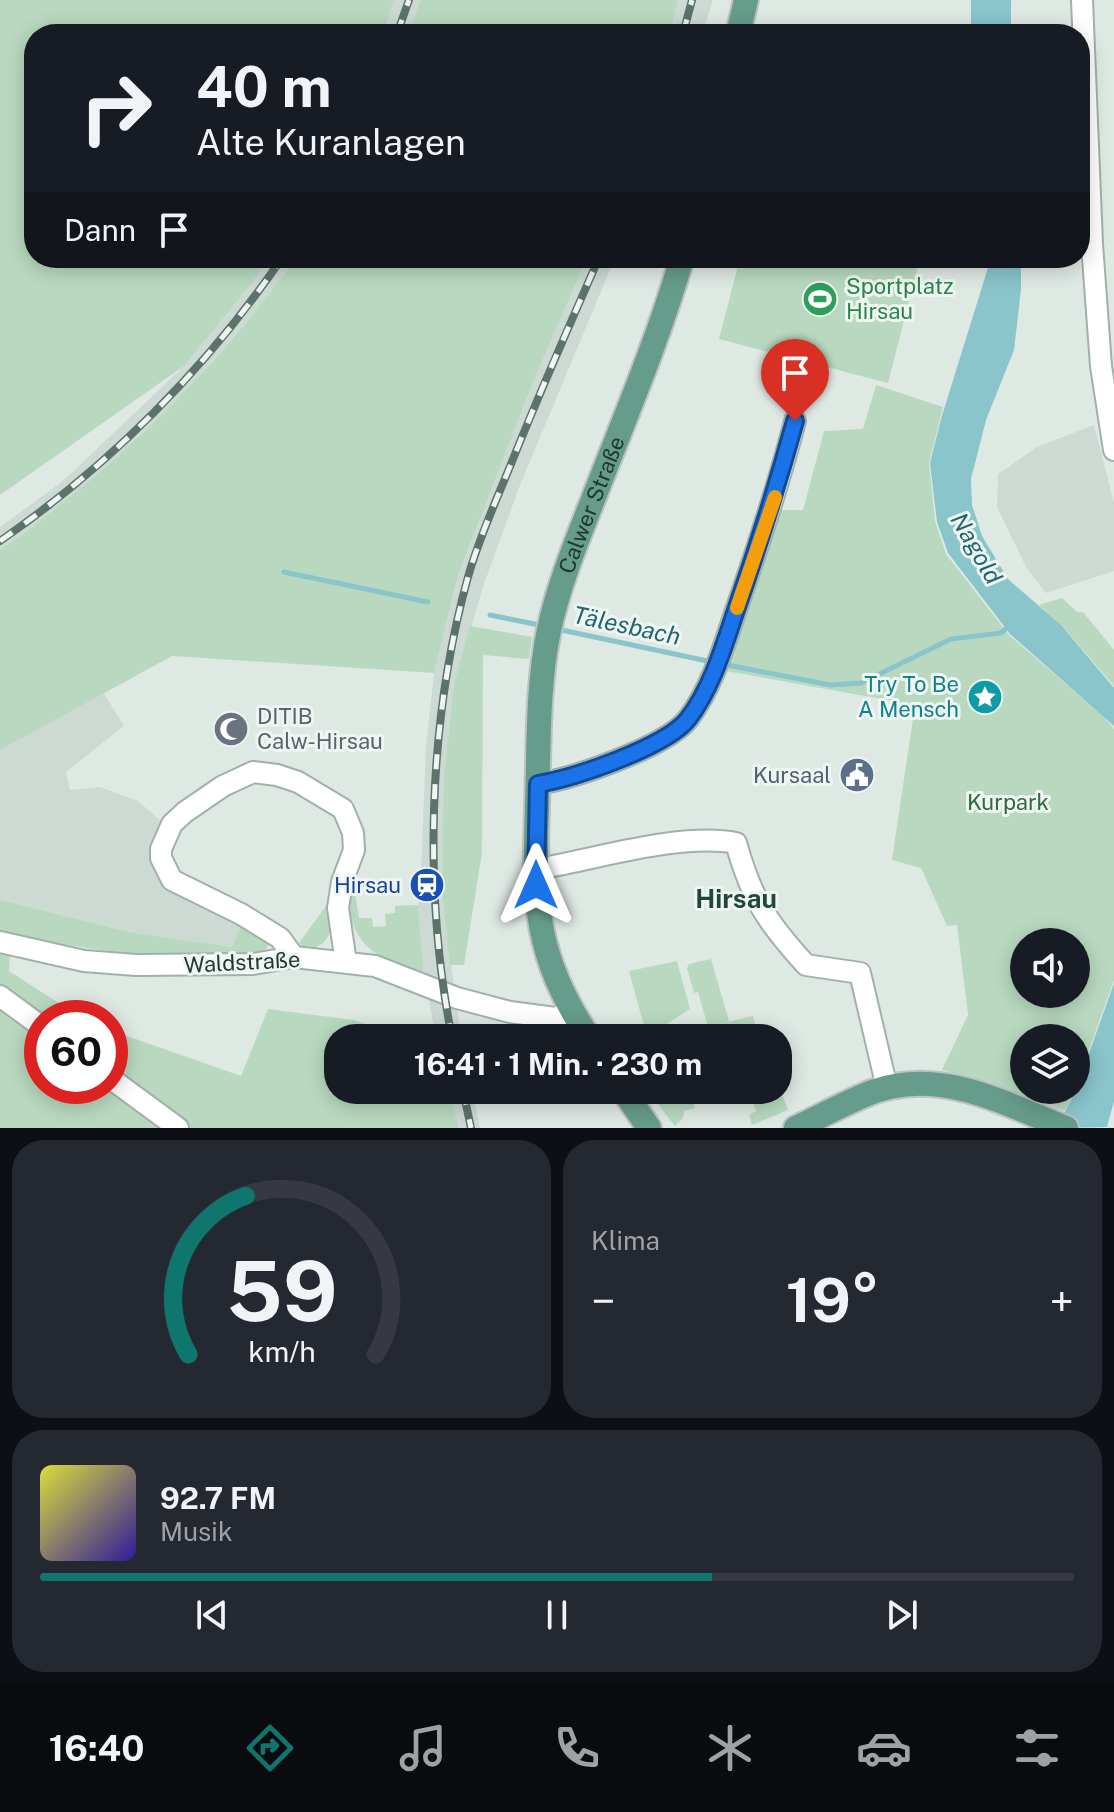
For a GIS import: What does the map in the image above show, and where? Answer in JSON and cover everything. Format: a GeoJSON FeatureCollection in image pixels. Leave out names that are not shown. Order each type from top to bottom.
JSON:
{"type":"FeatureCollection","features":[{"type":"Feature","properties":{"kind":"main road"},"geometry":{"type":"LineString","coordinates":[[740,24],[746,0]]}},
{"type":"Feature","properties":{"kind":"main road","name":"Calwer Straße"},"geometry":{"type":"LineString","coordinates":[[580,1024],[547,957],[537,902],[538,784],[545,651],[568,563],[679,268]]}},
{"type":"Feature","properties":{"kind":"main road"},"geometry":{"type":"LineString","coordinates":[[796,1128],[887,1088],[907,1084],[946,1084],[1066,1128]]}},
{"type":"Feature","properties":{"kind":"main road"},"geometry":{"type":"LineString","coordinates":[[633,1104],[649,1128]]}},
{"type":"Feature","properties":{"kind":"street"},"geometry":{"type":"LineString","coordinates":[[1082,0],[1083,24]]}},
{"type":"Feature","properties":{"kind":"street"},"geometry":{"type":"LineString","coordinates":[[1090,195],[1101,366],[1114,450]]}},
{"type":"Feature","properties":{"kind":"street"},"geometry":{"type":"LineString","coordinates":[[538,784],[604,765],[650,745],[686,722],[713,674],[722,650],[772,508],[795,421]]}},
{"type":"Feature","properties":{"kind":"street"},"geometry":{"type":"LineString","coordinates":[[294,957],[280,938],[241,914],[172,880],[161,858],[161,849],[172,824],[223,786],[253,772],[298,782],[343,809],[353,833],[354,850],[342,882],[338,908],[346,963]]}},
{"type":"Feature","properties":{"kind":"street"},"geometry":{"type":"LineString","coordinates":[[553,866],[652,847],[716,839],[736,843],[747,884],[773,929],[806,965],[860,973],[887,1088]]}},
{"type":"Feature","properties":{"kind":"street","name":"Waldstraße"},"geometry":{"type":"LineString","coordinates":[[0,942],[84,961],[136,965],[253,964],[294,957],[375,966],[457,998],[510,1012],[555,1018],[572,1012]]}},
{"type":"Feature","properties":{"kind":"street"},"geometry":{"type":"LineString","coordinates":[[0,996],[24,1014]]}},
{"type":"Feature","properties":{"kind":"street"},"geometry":{"type":"LineString","coordinates":[[128,1091],[178,1128]]}},
{"type":"Feature","properties":{"kind":"shaded area"},"geometry":{"type":"Polygon","coordinates":[[[394,0],[420,0],[412,24],[386,24],[394,0]]]}},
{"type":"Feature","properties":{"kind":"shaded area"},"geometry":{"type":"Polygon","coordinates":[[[678,0],[713,0],[705,24],[672,24],[678,0]]]}},
{"type":"Feature","properties":{"kind":"shaded area"},"geometry":{"type":"Polygon","coordinates":[[[262,268],[289,268],[264,302],[151,428],[71,499],[0,550],[0,527],[63,481],[184,366],[262,268]]]}},
{"type":"Feature","properties":{"kind":"shaded area"},"geometry":{"type":"Polygon","coordinates":[[[583,268],[611,268],[520,485],[484,584],[454,684],[449,948],[459,1024],[433,1024],[424,974],[418,905],[426,745],[434,673],[458,577],[536,375],[583,268]]]}},
{"type":"Feature","properties":{"kind":"shaded area"},"geometry":{"type":"Polygon","coordinates":[[[1094,425],[1114,503],[1114,571],[1046,593],[1026,567],[997,507],[998,474],[1037,447],[1094,425]]]}},
{"type":"Feature","properties":{"kind":"shaded area"},"geometry":{"type":"Polygon","coordinates":[[[103,692],[124,726],[66,772],[70,790],[100,787],[138,801],[161,821],[154,853],[156,874],[163,887],[242,923],[233,947],[129,932],[0,900],[0,750],[103,692]]]}},
{"type":"Feature","properties":{"kind":"shaded area"},"geometry":{"type":"Polygon","coordinates":[[[453,1104],[475,1104],[480,1128],[459,1128],[453,1104]]]}},
{"type":"Feature","properties":{"kind":"green space"},"geometry":{"type":"Polygon","coordinates":[[[0,0],[394,0],[386,24],[24,24],[24,268],[262,268],[184,366],[0,495],[0,0]]]}},
{"type":"Feature","properties":{"kind":"green space"},"geometry":{"type":"Polygon","coordinates":[[[420,0],[678,0],[672,24],[412,24],[420,0]]]}},
{"type":"Feature","properties":{"kind":"green space"},"geometry":{"type":"Polygon","coordinates":[[[288,268],[583,268],[536,375],[458,576],[434,673],[172,656],[0,750],[0,550],[83,487],[123,452],[197,379],[288,268]]]}},
{"type":"Feature","properties":{"kind":"green space","name":"Sportplatz Hirsau"},"geometry":{"type":"Polygon","coordinates":[[[737,268],[917,268],[888,383],[719,339],[737,268]]]}},
{"type":"Feature","properties":{"kind":"green space","name":"Kurpark"},"geometry":{"type":"Polygon","coordinates":[[[876,385],[943,407],[929,463],[935,521],[946,554],[1009,635],[1114,729],[1114,980],[1090,1047],[1090,1024],[1010,1024],[1010,1091],[942,1070],[968,1015],[957,925],[947,926],[921,868],[892,860],[915,705],[726,671],[781,510],[803,510],[824,431],[863,429],[876,385]]]}},
{"type":"Feature","properties":{"kind":"green space"},"geometry":{"type":"Polygon","coordinates":[[[1062,598],[1077,612],[1083,612],[1114,650],[1114,686],[1065,629],[1039,605],[1062,598]]]}},
{"type":"Feature","properties":{"kind":"green space"},"geometry":{"type":"Polygon","coordinates":[[[470,626],[532,637],[529,659],[483,655],[482,853],[464,965],[450,965],[442,887],[444,778],[454,684],[470,626]]]}},
{"type":"Feature","properties":{"kind":"green space"},"geometry":{"type":"Polygon","coordinates":[[[354,895],[359,918],[372,918],[373,927],[386,926],[385,914],[395,913],[395,906],[418,905],[424,974],[383,957],[362,941],[351,916],[349,898],[354,895]]]}},
{"type":"Feature","properties":{"kind":"green space"},"geometry":{"type":"Polygon","coordinates":[[[0,900],[129,932],[232,947],[242,923],[269,943],[265,951],[202,957],[106,951],[11,935],[9,971],[54,1000],[24,1000],[24,1104],[128,1104],[128,1036],[241,1076],[268,1009],[365,1024],[324,1024],[324,1104],[453,1104],[459,1128],[0,1128],[0,900]]]}},
{"type":"Feature","properties":{"kind":"green space"},"geometry":{"type":"Polygon","coordinates":[[[328,903],[331,904],[329,934],[321,944],[306,951],[299,943],[328,903]]]}},
{"type":"Feature","properties":{"kind":"green space"},"geometry":{"type":"Polygon","coordinates":[[[711,959],[729,1021],[707,1024],[698,992],[694,993],[687,968],[689,964],[711,959]]]}},
{"type":"Feature","properties":{"kind":"green space"},"geometry":{"type":"Polygon","coordinates":[[[677,961],[690,1009],[667,1024],[644,1024],[629,971],[677,961]]]}},
{"type":"Feature","properties":{"kind":"green space"},"geometry":{"type":"Polygon","coordinates":[[[753,1016],[755,1024],[719,1024],[753,1016]]]}},
{"type":"Feature","properties":{"kind":"green space"},"geometry":{"type":"Polygon","coordinates":[[[658,1104],[694,1104],[695,1108],[684,1111],[683,1118],[675,1126],[658,1104]]]}},
{"type":"Feature","properties":{"kind":"green space"},"geometry":{"type":"Polygon","coordinates":[[[754,1104],[786,1104],[788,1110],[752,1125],[749,1115],[756,1111],[754,1104]]]}},
{"type":"Feature","properties":{"kind":"green space","name":"Kurpark"},"geometry":{"type":"Polygon","coordinates":[[[1046,1104],[1068,1104],[1065,1111],[1046,1104]]]}},
{"type":"Feature","properties":{"kind":"water"},"geometry":{"type":"Polygon","coordinates":[[[971,0],[1011,0],[1011,24],[971,24],[971,0]]]}},
{"type":"Feature","properties":{"kind":"water","name":"Nagold"},"geometry":{"type":"Polygon","coordinates":[[[988,268],[1021,268],[1014,350],[986,420],[971,479],[972,505],[982,536],[1008,579],[1062,626],[1114,688],[1114,726],[1010,634],[948,553],[937,522],[930,463],[988,268]]]}},
{"type":"Feature","properties":{"kind":"water"},"geometry":{"type":"Polygon","coordinates":[[[1114,983],[1114,1101],[1107,1127],[1057,1128],[1069,1104],[1090,1104],[1090,1051],[1114,983]]]}},
{"type":"Feature","properties":{"kind":"waterway","name":"Tälesbach"},"geometry":{"type":"LineString","coordinates":[[284,572],[428,602]]}},
{"type":"Feature","properties":{"kind":"waterway","name":"Tälesbach"},"geometry":{"type":"LineString","coordinates":[[490,615],[544,626]]}},
{"type":"Feature","properties":{"kind":"waterway","name":"Tälesbach"},"geometry":{"type":"LineString","coordinates":[[722,664],[831,685],[861,683],[951,639],[1001,633],[1009,626]]}},
{"type":"Feature","properties":{"kind":"waterway","name":"Tälesbach"},"geometry":{"type":"LineString","coordinates":[[557,629],[712,662]]}},
{"type":"Feature","properties":{"kind":"railway"},"geometry":{"type":"LineString","coordinates":[[401,24],[409,0]]}},
{"type":"Feature","properties":{"kind":"railway"},"geometry":{"type":"LineString","coordinates":[[686,24],[692,0]]}},
{"type":"Feature","properties":{"kind":"railway"},"geometry":{"type":"LineString","coordinates":[[0,541],[80,480],[154,412],[222,338],[275,268]]}},
{"type":"Feature","properties":{"kind":"railway"},"geometry":{"type":"LineString","coordinates":[[450,1024],[437,924],[434,806],[438,747],[455,632],[482,534],[595,268]]}},
{"type":"Feature","properties":{"kind":"railway"},"geometry":{"type":"LineString","coordinates":[[466,1104],[471,1128]]}},
{"type":"Feature","properties":{"kind":"slow traffic"},"geometry":{"type":"LineString","coordinates":[[737,608],[775,497]]}},
{"type":"Feature","properties":{"kind":"place","name":"Sportplatz Hirsau"},"geometry":{"type":"Point","coordinates":[820,299]}},
{"type":"Feature","properties":{"kind":"place","name":"Try To Be A Mensch"},"geometry":{"type":"Point","coordinates":[985,697]}},
{"type":"Feature","properties":{"kind":"place","name":"DITIB Calw-Hirsau"},"geometry":{"type":"Point","coordinates":[231,729]}},
{"type":"Feature","properties":{"kind":"place","name":"Kursaal"},"geometry":{"type":"Point","coordinates":[857,775]}},
{"type":"Feature","properties":{"kind":"place","name":"Hirsau"},"geometry":{"type":"Point","coordinates":[427,885]}},
{"type":"Feature","properties":{"kind":"district","name":"Hirsau"},"geometry":{"type":"Point","coordinates":[736,898]}},
{"type":"Feature","properties":{"kind":"route"},"geometry":{"type":"LineString","coordinates":[[536,885],[538,784],[604,765],[650,745],[686,722],[698,703],[725,643],[772,508],[795,421]]}}]}
